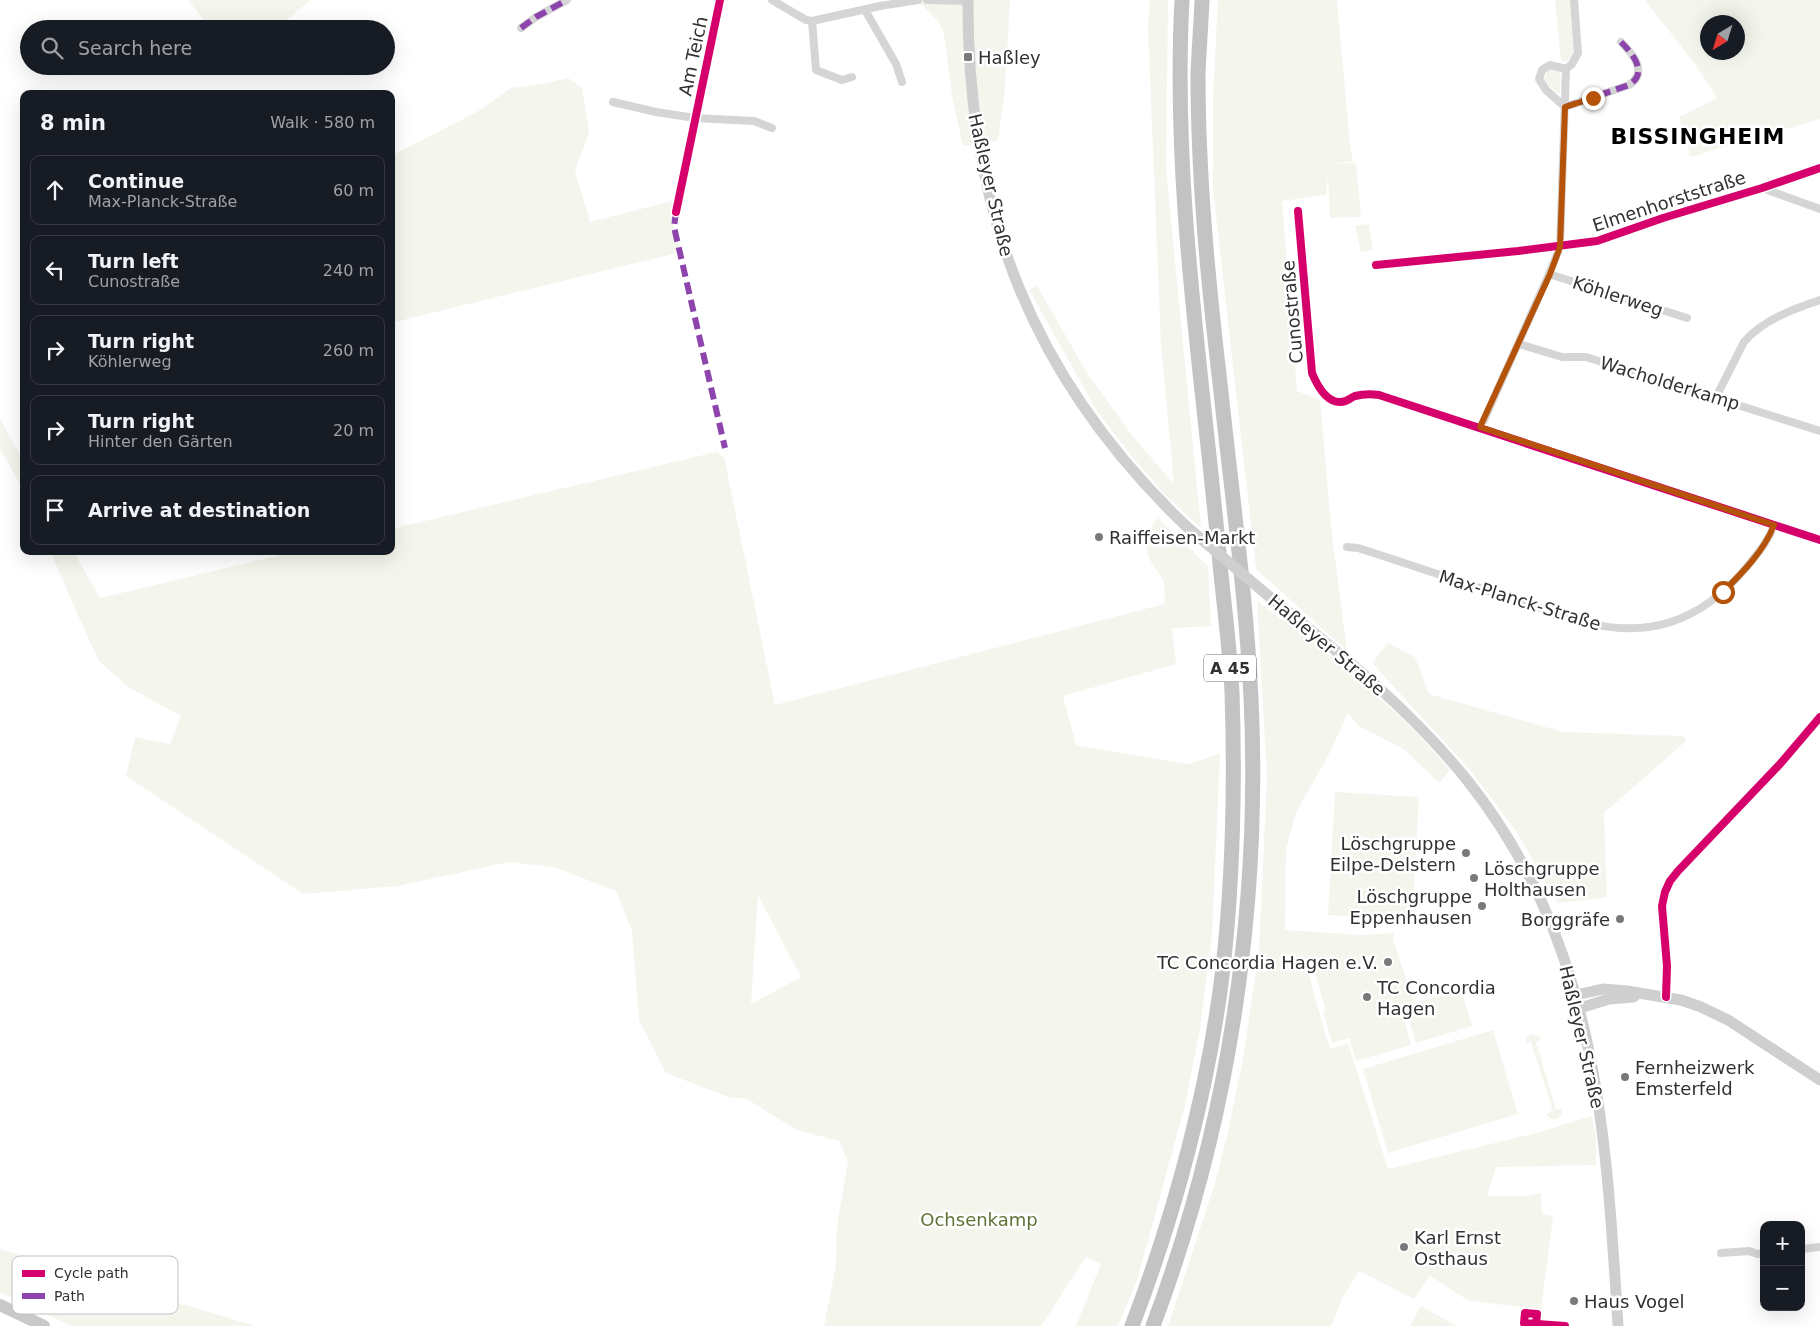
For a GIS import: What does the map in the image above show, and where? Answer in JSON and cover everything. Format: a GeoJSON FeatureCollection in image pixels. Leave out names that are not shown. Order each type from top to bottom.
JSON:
{"type":"FeatureCollection","features":[{"type":"Feature","properties":{"kind":"highway","name":"A 45"},"geometry":{"type":"LineString","coordinates":[[1132,1326],[1151,1277],[1199,1102],[1223,968],[1231,854],[1234,768],[1232,688],[1198,363],[1183,195],[1179,57],[1182,0]]}},
{"type":"Feature","properties":{"kind":"highway","name":"A 45"},"geometry":{"type":"LineString","coordinates":[[1153,1326],[1170,1281],[1192,1210],[1218,1108],[1240,978],[1247,922],[1251,844],[1253,777],[1251,696],[1237,530],[1219,380],[1202,193],[1198,74],[1202,0]]}},
{"type":"Feature","properties":{"kind":"main road","name":"Haßleyer Straße"},"geometry":{"type":"LineString","coordinates":[[968,0],[968,58],[977,136],[998,230],[1020,294],[1058,368],[1096,426],[1133,473],[1186,526],[1350,662],[1437,744],[1501,826],[1524,864],[1543,904],[1567,966],[1580,1008],[1601,1115],[1610,1198],[1618,1326]]}},
{"type":"Feature","properties":{"kind":"main road"},"geometry":{"type":"LineString","coordinates":[[1576,995],[1603,989],[1628,991],[1643,995],[1666,997],[1701,1008],[1728,1020],[1820,1080]]}},
{"type":"Feature","properties":{"kind":"main road"},"geometry":{"type":"LineString","coordinates":[[1580,1008],[1609,999],[1643,995]]}},
{"type":"Feature","properties":{"kind":"main road"},"geometry":{"type":"LineString","coordinates":[[0,1305],[12,1311]]}},
{"type":"Feature","properties":{"kind":"main road"},"geometry":{"type":"LineString","coordinates":[[19,1314],[44,1326]]}},
{"type":"Feature","properties":{"kind":"street"},"geometry":{"type":"LineString","coordinates":[[521,28],[536,17],[567,0]]}},
{"type":"Feature","properties":{"kind":"street","name":"Am Teich"},"geometry":{"type":"LineString","coordinates":[[676,212],[720,0]]}},
{"type":"Feature","properties":{"kind":"street"},"geometry":{"type":"LineString","coordinates":[[772,0],[806,20],[866,10],[880,3],[918,0]]}},
{"type":"Feature","properties":{"kind":"street"},"geometry":{"type":"LineString","coordinates":[[927,0],[968,0]]}},
{"type":"Feature","properties":{"kind":"street","name":"Köhlerweg"},"geometry":{"type":"LineString","coordinates":[[1480,427],[1519,344],[1560,247],[1566,69],[1572,64],[1578,53],[1574,0]]}},
{"type":"Feature","properties":{"kind":"street"},"geometry":{"type":"LineString","coordinates":[[866,10],[896,64],[902,82]]}},
{"type":"Feature","properties":{"kind":"street"},"geometry":{"type":"LineString","coordinates":[[812,20],[816,70],[842,80],[852,77]]}},
{"type":"Feature","properties":{"kind":"street"},"geometry":{"type":"LineString","coordinates":[[1566,69],[1550,65],[1542,70],[1538,79],[1546,90],[1565,107],[1629,85],[1637,80],[1639,72],[1632,53],[1621,42]]}},
{"type":"Feature","properties":{"kind":"street","name":"Am Teich"},"geometry":{"type":"LineString","coordinates":[[614,102],[656,112],[695,118],[754,121],[772,128]]}},
{"type":"Feature","properties":{"kind":"street","name":"Elmenhorststraße"},"geometry":{"type":"LineString","coordinates":[[1376,265],[1560,247],[1597,241],[1820,168]]}},
{"type":"Feature","properties":{"kind":"street"},"geometry":{"type":"LineString","coordinates":[[1762,188],[1820,209]]}},
{"type":"Feature","properties":{"kind":"street","name":"Cunostraße"},"geometry":{"type":"LineString","coordinates":[[1298,211],[1312,373],[1318,387],[1329,398],[1339,403],[1355,396],[1379,395],[1820,540]]}},
{"type":"Feature","properties":{"kind":"street","name":"Köhlerweg"},"geometry":{"type":"LineString","coordinates":[[1550,274],[1687,318]]}},
{"type":"Feature","properties":{"kind":"street"},"geometry":{"type":"LineString","coordinates":[[1716,397],[1744,342],[1750,335],[1766,323],[1798,307],[1820,300]]}},
{"type":"Feature","properties":{"kind":"street","name":"Wacholderkamp"},"geometry":{"type":"LineString","coordinates":[[1519,344],[1562,357],[1586,356],[1820,431]]}},
{"type":"Feature","properties":{"kind":"street","name":"Max-Planck-Straße"},"geometry":{"type":"LineString","coordinates":[[1347,547],[1366,551],[1602,627],[1647,627],[1669,623],[1715,600],[1757,555],[1769,539],[1774,525]]}},
{"type":"Feature","properties":{"kind":"street"},"geometry":{"type":"LineString","coordinates":[[1666,997],[1668,984],[1662,906],[1670,881],[1780,764],[1820,717]]}},
{"type":"Feature","properties":{"kind":"street"},"geometry":{"type":"LineString","coordinates":[[1805,1249],[1820,1247]]}},
{"type":"Feature","properties":{"kind":"street"},"geometry":{"type":"LineString","coordinates":[[1721,1253],[1749,1251],[1760,1254]]}},
{"type":"Feature","properties":{"kind":"street"},"geometry":{"type":"LineString","coordinates":[[1536,1324],[1565,1326]]}},
{"type":"Feature","properties":{"kind":"green space"},"geometry":{"type":"Polygon","coordinates":[[[188,0],[311,0],[286,20],[204,20],[188,0]]]}},
{"type":"Feature","properties":{"kind":"green space"},"geometry":{"type":"Polygon","coordinates":[[[915,0],[1010,0],[1005,88],[998,141],[963,146],[952,96],[944,34],[939,22],[915,0]]]}},
{"type":"Feature","properties":{"kind":"green space"},"geometry":{"type":"Polygon","coordinates":[[[1150,0],[1168,0],[1166,169],[1201,528],[1165,495],[1097,411],[1029,290],[1037,286],[1087,373],[1134,438],[1174,484],[1161,344],[1148,28],[1150,0]]]}},
{"type":"Feature","properties":{"kind":"green space"},"geometry":{"type":"Polygon","coordinates":[[[1218,0],[1337,0],[1350,146],[1353,161],[1331,164],[1356,163],[1361,217],[1330,218],[1328,176],[1326,195],[1282,201],[1297,391],[1320,400],[1332,535],[1347,651],[1256,569],[1213,189],[1213,96],[1218,0]]]}},
{"type":"Feature","properties":{"kind":"green space"},"geometry":{"type":"Polygon","coordinates":[[[1555,0],[1574,0],[1575,52],[1570,60],[1565,62],[1561,60],[1555,0]]]}},
{"type":"Feature","properties":{"kind":"green space"},"geometry":{"type":"Polygon","coordinates":[[[1645,0],[1820,0],[1820,119],[1690,157],[1679,117],[1717,98],[1694,63],[1645,0]]]}},
{"type":"Feature","properties":{"kind":"green space"},"geometry":{"type":"Polygon","coordinates":[[[1551,69],[1556,70],[1561,75],[1560,93],[1558,94],[1544,79],[1547,72],[1551,69]]]}},
{"type":"Feature","properties":{"kind":"green space"},"geometry":{"type":"Polygon","coordinates":[[[568,78],[582,88],[589,132],[575,171],[590,222],[672,201],[674,227],[681,252],[395,322],[395,154],[477,112],[511,88],[568,78]]]}},
{"type":"Feature","properties":{"kind":"green space"},"geometry":{"type":"Polygon","coordinates":[[[1369,224],[1373,250],[1361,252],[1355,226],[1369,224]]]}},
{"type":"Feature","properties":{"kind":"green space"},"geometry":{"type":"Polygon","coordinates":[[[0,419],[20,455],[20,484],[0,449],[0,419]]]}},
{"type":"Feature","properties":{"kind":"green space","name":"Ochsenkamp"},"geometry":{"type":"Polygon","coordinates":[[[716,452],[724,457],[775,705],[1164,604],[1164,584],[1150,560],[1146,546],[1149,531],[1158,518],[1208,566],[1211,626],[1172,628],[1176,664],[1063,696],[1076,745],[1188,764],[1220,754],[1212,934],[1200,1028],[1185,1105],[1138,1277],[1118,1326],[1076,1326],[1101,1264],[1086,1257],[1041,1326],[824,1326],[836,1265],[837,1226],[848,1161],[839,1141],[797,1130],[745,1098],[731,1098],[666,1073],[639,1020],[632,931],[616,891],[554,867],[509,862],[398,886],[303,894],[126,776],[135,737],[170,744],[181,716],[128,687],[99,661],[52,555],[75,555],[100,598],[281,555],[395,555],[395,528],[716,452]],[[758,895],[751,1004],[801,977],[758,895]]]}},
{"type":"Feature","properties":{"kind":"green space"},"geometry":{"type":"Polygon","coordinates":[[[1257,600],[1279,618],[1291,624],[1374,693],[1414,730],[1450,770],[1439,783],[1405,750],[1359,726],[1348,713],[1326,760],[1296,812],[1286,849],[1285,930],[1360,935],[1395,933],[1393,940],[1414,1002],[1400,1006],[1411,1045],[1356,1061],[1349,1038],[1332,1043],[1323,1011],[1326,1011],[1315,973],[1309,975],[1331,1049],[1348,1043],[1388,1169],[1536,1133],[1592,1116],[1596,1137],[1596,1165],[1496,1167],[1487,1196],[1527,1196],[1541,1193],[1542,1214],[1553,1216],[1541,1309],[1469,1301],[1430,1276],[1414,1299],[1359,1271],[1343,1297],[1331,1326],[1168,1326],[1216,1180],[1226,1140],[1242,1065],[1259,951],[1267,777],[1257,600]]]}},
{"type":"Feature","properties":{"kind":"green space"},"geometry":{"type":"Polygon","coordinates":[[[1388,643],[1415,657],[1429,694],[1563,732],[1683,736],[1686,741],[1604,813],[1607,897],[1558,903],[1516,831],[1471,771],[1372,663],[1388,643]]]}},
{"type":"Feature","properties":{"kind":"green space"},"geometry":{"type":"Polygon","coordinates":[[[1335,792],[1419,797],[1412,920],[1328,915],[1335,792]]]}},
{"type":"Feature","properties":{"kind":"green space"},"geometry":{"type":"Polygon","coordinates":[[[1461,989],[1472,1026],[1416,1043],[1404,1006],[1461,989]]]}},
{"type":"Feature","properties":{"kind":"green space"},"geometry":{"type":"Polygon","coordinates":[[[1493,1030],[1518,1114],[1388,1153],[1363,1069],[1493,1030]]]}},
{"type":"Feature","properties":{"kind":"green space"},"geometry":{"type":"Polygon","coordinates":[[[1531,1034],[1540,1037],[1541,1040],[1536,1042],[1556,1110],[1562,1108],[1561,1114],[1557,1119],[1551,1119],[1546,1114],[1553,1111],[1531,1042],[1525,1044],[1526,1038],[1531,1034]]]}},
{"type":"Feature","properties":{"kind":"green space"},"geometry":{"type":"Polygon","coordinates":[[[0,1249],[23,1256],[12,1256],[12,1298],[0,1292],[0,1249]]]}},
{"type":"Feature","properties":{"kind":"green space"},"geometry":{"type":"Polygon","coordinates":[[[178,1303],[255,1326],[71,1326],[46,1314],[178,1314],[178,1303]]]}},
{"type":"Feature","properties":{"kind":"green space"},"geometry":{"type":"Polygon","coordinates":[[[1421,1306],[1457,1326],[1410,1326],[1421,1306]]]}},
{"type":"Feature","properties":{"kind":"marked path"},"geometry":{"type":"LineString","coordinates":[[521,28],[536,17],[567,0]]}},
{"type":"Feature","properties":{"kind":"marked path"},"geometry":{"type":"LineString","coordinates":[[1565,107],[1629,85],[1635,80],[1638,75],[1637,64],[1621,42]]}},
{"type":"Feature","properties":{"kind":"marked path"},"geometry":{"type":"LineString","coordinates":[[676,212],[674,227],[725,448]]}},
{"type":"Feature","properties":{"kind":"cycle path"},"geometry":{"type":"LineString","coordinates":[[676,212],[720,0]]}},
{"type":"Feature","properties":{"kind":"cycle path"},"geometry":{"type":"LineString","coordinates":[[1376,265],[1597,241],[1820,168]]}},
{"type":"Feature","properties":{"kind":"cycle path"},"geometry":{"type":"LineString","coordinates":[[1298,211],[1312,373],[1319,388],[1331,400],[1343,402],[1358,395],[1379,395],[1820,540]]}},
{"type":"Feature","properties":{"kind":"cycle path"},"geometry":{"type":"LineString","coordinates":[[1666,997],[1667,966],[1662,906],[1670,881],[1780,764],[1820,717]]}},
{"type":"Feature","properties":{"kind":"cycle path"},"geometry":{"type":"LineString","coordinates":[[1536,1324],[1537,1314],[1525,1313],[1524,1323],[1565,1326]]}},
{"type":"Feature","properties":{"kind":"place","name":"Haßley"},"geometry":{"type":"Point","coordinates":[968,57]}},
{"type":"Feature","properties":{"kind":"place","name":"Raiffeisen-Markt"},"geometry":{"type":"Point","coordinates":[1099,537]}},
{"type":"Feature","properties":{"kind":"place","name":"Löschgruppe Eilpe-Delstern"},"geometry":{"type":"Point","coordinates":[1466,853]}},
{"type":"Feature","properties":{"kind":"place","name":"Löschgruppe Holthausen"},"geometry":{"type":"Point","coordinates":[1474,878]}},
{"type":"Feature","properties":{"kind":"place","name":"Löschgruppe Eppenhausen"},"geometry":{"type":"Point","coordinates":[1482,906]}},
{"type":"Feature","properties":{"kind":"place","name":"Borggräfe"},"geometry":{"type":"Point","coordinates":[1620,919]}},
{"type":"Feature","properties":{"kind":"place","name":"TC Concordia Hagen e.V."},"geometry":{"type":"Point","coordinates":[1388,962]}},
{"type":"Feature","properties":{"kind":"place","name":"TC Concordia Hagen"},"geometry":{"type":"Point","coordinates":[1367,997]}},
{"type":"Feature","properties":{"kind":"place","name":"Fernheizwerk Emsterfeld"},"geometry":{"type":"Point","coordinates":[1625,1077]}},
{"type":"Feature","properties":{"kind":"place","name":"Karl Ernst Osthaus"},"geometry":{"type":"Point","coordinates":[1404,1247]}},
{"type":"Feature","properties":{"kind":"place","name":"Haus Vogel"},"geometry":{"type":"Point","coordinates":[1574,1301]}},
{"type":"Feature","properties":{"kind":"district","name":"BISSINGHEIM"},"geometry":{"type":"Point","coordinates":[1698,136]}},
{"type":"Feature","properties":{"kind":"route"},"geometry":{"type":"LineString","coordinates":[[1593,98],[1565,107],[1560,247],[1519,344],[1480,427],[1774,525],[1769,539],[1757,555],[1723,592]]}}]}
